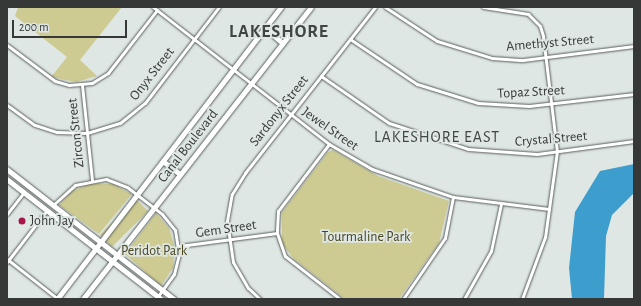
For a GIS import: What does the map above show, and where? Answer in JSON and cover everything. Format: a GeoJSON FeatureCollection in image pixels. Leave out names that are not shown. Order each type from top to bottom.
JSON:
{"type":"FeatureCollection","features":[{"type":"Feature","properties":{"kind":"street","name":"Jewel Street"},"geometry":{"type":"LineString","coordinates":[[153,7],[330,144],[387,176],[453,197],[549,209]]}},
{"type":"Feature","properties":{"kind":"street","name":"Onyx Street"},"geometry":{"type":"LineString","coordinates":[[7,105],[46,130],[87,132],[113,126],[132,116],[219,7]]}},
{"type":"Feature","properties":{"kind":"street","name":"Canal Boulevard"},"geometry":{"type":"LineString","coordinates":[[57,299],[281,7]]}},
{"type":"Feature","properties":{"kind":"street","name":"Canal Boulevard"},"geometry":{"type":"LineString","coordinates":[[83,299],[311,7]]}},
{"type":"Feature","properties":{"kind":"street","name":"Sardonyx Street"},"geometry":{"type":"LineString","coordinates":[[260,299],[237,271],[228,240],[228,213],[238,184],[375,7]]}},
{"type":"Feature","properties":{"kind":"street","name":"Amethyst Street"},"geometry":{"type":"LineString","coordinates":[[385,7],[421,33],[467,52],[505,59],[545,58],[634,46]]}},
{"type":"Feature","properties":{"kind":"street"},"geometry":{"type":"LineString","coordinates":[[483,7],[528,14],[540,26],[552,104],[557,151],[549,209],[539,259],[522,299]]}},
{"type":"Feature","properties":{"kind":"street"},"geometry":{"type":"LineString","coordinates":[[7,45],[56,82],[82,84],[95,82],[104,76],[157,10]]}},
{"type":"Feature","properties":{"kind":"street"},"geometry":{"type":"LineString","coordinates":[[265,28],[283,43]]}},
{"type":"Feature","properties":{"kind":"street","name":"Topaz Street"},"geometry":{"type":"LineString","coordinates":[[350,39],[401,76],[449,96],[509,106],[552,104],[634,94]]}},
{"type":"Feature","properties":{"kind":"street","name":"Crystal Street"},"geometry":{"type":"LineString","coordinates":[[321,76],[389,123],[436,142],[507,154],[557,151],[634,141]]}},
{"type":"Feature","properties":{"kind":"street","name":"Zircon Street"},"geometry":{"type":"LineString","coordinates":[[82,84],[92,180]]}},
{"type":"Feature","properties":{"kind":"street"},"geometry":{"type":"LineString","coordinates":[[330,144],[278,211],[277,233],[285,256],[340,299]]}},
{"type":"Feature","properties":{"kind":"street"},"geometry":{"type":"LineString","coordinates":[[163,161],[180,174]]}},
{"type":"Feature","properties":{"kind":"street"},"geometry":{"type":"LineString","coordinates":[[7,169],[174,299]]}},
{"type":"Feature","properties":{"kind":"street"},"geometry":{"type":"LineString","coordinates":[[7,180],[158,298],[176,270],[179,246],[170,223],[155,208],[137,194],[115,181],[92,180],[71,187],[53,205]]}},
{"type":"Feature","properties":{"kind":"street"},"geometry":{"type":"LineString","coordinates":[[19,189],[24,182]]}},
{"type":"Feature","properties":{"kind":"street"},"geometry":{"type":"LineString","coordinates":[[7,214],[24,192]]}},
{"type":"Feature","properties":{"kind":"street"},"geometry":{"type":"LineString","coordinates":[[403,299],[443,242],[453,197]]}},
{"type":"Feature","properties":{"kind":"street"},"geometry":{"type":"LineString","coordinates":[[464,299],[491,252],[501,204]]}},
{"type":"Feature","properties":{"kind":"street"},"geometry":{"type":"LineString","coordinates":[[47,210],[8,261],[57,299]]}},
{"type":"Feature","properties":{"kind":"street"},"geometry":{"type":"LineString","coordinates":[[69,228],[74,222]]}},
{"type":"Feature","properties":{"kind":"street","name":"Gem Street"},"geometry":{"type":"LineString","coordinates":[[179,246],[277,233]]}},
{"type":"Feature","properties":{"kind":"street"},"geometry":{"type":"LineString","coordinates":[[131,276],[136,270]]}},
{"type":"Feature","properties":{"kind":"green space"},"geometry":{"type":"Polygon","coordinates":[[[18,7],[122,7],[80,60],[97,76],[76,82],[51,77],[67,57],[15,16],[18,7]]]}},
{"type":"Feature","properties":{"kind":"green space","name":"Tourmaline Park"},"geometry":{"type":"Polygon","coordinates":[[[333,150],[378,176],[449,201],[439,243],[399,299],[345,299],[294,259],[282,244],[282,212],[328,152],[333,150]]]}},
{"type":"Feature","properties":{"kind":"green space"},"geometry":{"type":"Polygon","coordinates":[[[92,183],[113,184],[132,194],[99,234],[59,205],[72,191],[92,183]]]}},
{"type":"Feature","properties":{"kind":"green space"},"geometry":{"type":"Polygon","coordinates":[[[136,199],[148,211],[112,247],[100,235],[136,199]]]}},
{"type":"Feature","properties":{"kind":"green space","name":"Peridot Park"},"geometry":{"type":"Polygon","coordinates":[[[156,213],[169,228],[175,248],[173,268],[161,286],[125,254],[156,213]]]}},
{"type":"Feature","properties":{"kind":"water"},"geometry":{"type":"Polygon","coordinates":[[[634,164],[634,193],[612,215],[606,236],[604,299],[572,299],[569,268],[575,212],[600,171],[634,164]]]}},
{"type":"Feature","properties":{"kind":"place","name":"John Jay"},"geometry":{"type":"Point","coordinates":[22,221]}},
{"type":"Feature","properties":{"kind":"district","name":"LAKESHORE"},"geometry":{"type":"Point","coordinates":[279,32]}},
{"type":"Feature","properties":{"kind":"district","name":"LAKESHORE EAST"},"geometry":{"type":"Point","coordinates":[437,137]}}]}
